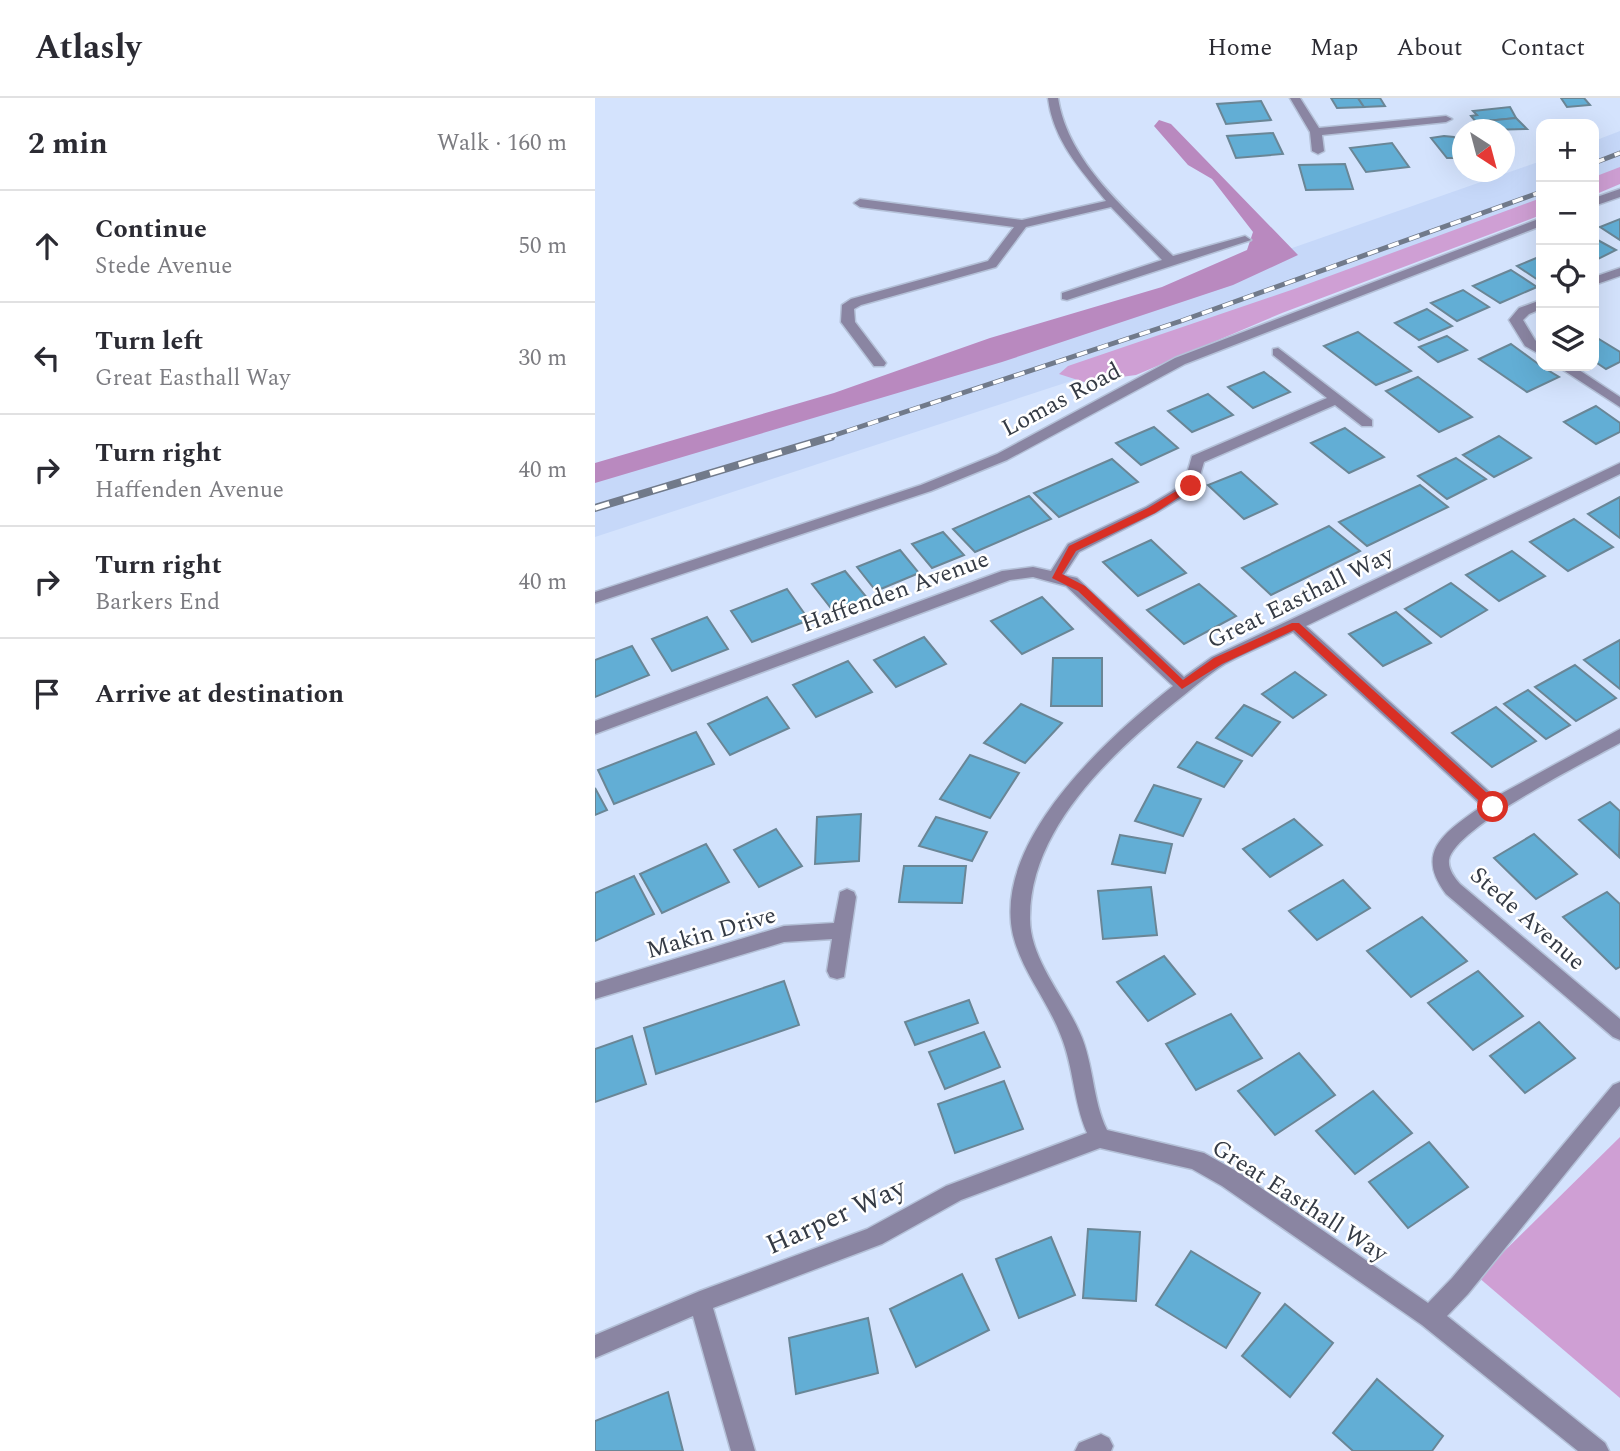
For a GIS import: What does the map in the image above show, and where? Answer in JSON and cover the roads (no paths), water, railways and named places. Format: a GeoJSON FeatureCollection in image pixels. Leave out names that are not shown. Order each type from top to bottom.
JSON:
{"type":"FeatureCollection","features":[{"type":"Feature","properties":{"kind":"street"},"geometry":{"type":"LineString","coordinates":[[1053,98],[1054,116],[1060,132],[1114,203],[1170,261]]}},
{"type":"Feature","properties":{"kind":"street"},"geometry":{"type":"LineString","coordinates":[[1295,98],[1316,132],[1318,151]]}},
{"type":"Feature","properties":{"kind":"street"},"geometry":{"type":"LineString","coordinates":[[1414,107],[1425,121]]}},
{"type":"Feature","properties":{"kind":"street"},"geometry":{"type":"LineString","coordinates":[[1316,132],[1446,119]]}},
{"type":"Feature","properties":{"kind":"street"},"geometry":{"type":"LineString","coordinates":[[1599,200],[1620,192]]}},
{"type":"Feature","properties":{"kind":"street"},"geometry":{"type":"LineString","coordinates":[[859,203],[1022,224],[1114,203]]}},
{"type":"Feature","properties":{"kind":"street"},"geometry":{"type":"LineString","coordinates":[[879,363],[848,323],[847,308],[856,302],[992,264],[1022,224]]}},
{"type":"Feature","properties":{"kind":"street","name":"Lomas Road"},"geometry":{"type":"LineString","coordinates":[[595,598],[926,488],[1002,457],[1180,361],[1536,224]]}},
{"type":"Feature","properties":{"kind":"street"},"geometry":{"type":"LineString","coordinates":[[1067,296],[1170,261],[1245,240]]}},
{"type":"Feature","properties":{"kind":"street"},"geometry":{"type":"LineString","coordinates":[[1599,279],[1620,272]]}},
{"type":"Feature","properties":{"kind":"street"},"geometry":{"type":"LineString","coordinates":[[1536,306],[1516,320],[1530,344],[1536,348]]}},
{"type":"Feature","properties":{"kind":"street"},"geometry":{"type":"LineString","coordinates":[[1278,352],[1367,424]]}},
{"type":"Feature","properties":{"kind":"street"},"geometry":{"type":"LineString","coordinates":[[1572,371],[1620,402]]}},
{"type":"Feature","properties":{"kind":"street"},"geometry":{"type":"LineString","coordinates":[[1056,576],[1073,548],[1151,510],[1191,486],[1197,458],[1337,399]]}},
{"type":"Feature","properties":{"kind":"street","name":"Great Easthall Way"},"geometry":{"type":"LineString","coordinates":[[1597,1451],[1430,1317],[1265,1201],[1196,1160],[1100,1138],[1085,1103],[1077,1050],[1055,1002],[1028,955],[1020,918],[1023,885],[1039,842],[1093,769],[1116,744],[1182,685],[1218,661],[1620,468]]}},
{"type":"Feature","properties":{"kind":"street","name":"Haffenden Avenue"},"geometry":{"type":"LineString","coordinates":[[595,728],[1008,576],[1033,572],[1056,576],[1081,589],[1182,685]]}},
{"type":"Feature","properties":{"kind":"street"},"geometry":{"type":"LineString","coordinates":[[1296,625],[1493,807]]}},
{"type":"Feature","properties":{"kind":"street","name":"Stede Avenue"},"geometry":{"type":"LineString","coordinates":[[1620,735],[1493,807],[1457,835],[1441,855],[1442,875],[1453,889],[1620,1031]]}},
{"type":"Feature","properties":{"kind":"street"},"geometry":{"type":"LineString","coordinates":[[837,971],[847,897]]}},
{"type":"Feature","properties":{"kind":"street","name":"Makin Drive"},"geometry":{"type":"LineString","coordinates":[[595,991],[784,934],[843,930]]}},
{"type":"Feature","properties":{"kind":"street"},"geometry":{"type":"LineString","coordinates":[[1430,1317],[1460,1286],[1620,1091]]}},
{"type":"Feature","properties":{"kind":"street","name":"Harper Way"},"geometry":{"type":"LineString","coordinates":[[595,1347],[700,1302],[874,1237],[954,1193],[1100,1138]]}},
{"type":"Feature","properties":{"kind":"street"},"geometry":{"type":"LineString","coordinates":[[700,1302],[743,1451]]}},
{"type":"Feature","properties":{"kind":"railway"},"geometry":{"type":"LineString","coordinates":[[1599,161],[1620,153]]}},
{"type":"Feature","properties":{"kind":"railway"},"geometry":{"type":"LineString","coordinates":[[826,438],[1181,321],[1536,194]]}},
{"type":"Feature","properties":{"kind":"railway"},"geometry":{"type":"LineString","coordinates":[[595,508],[831,437]]}}]}
